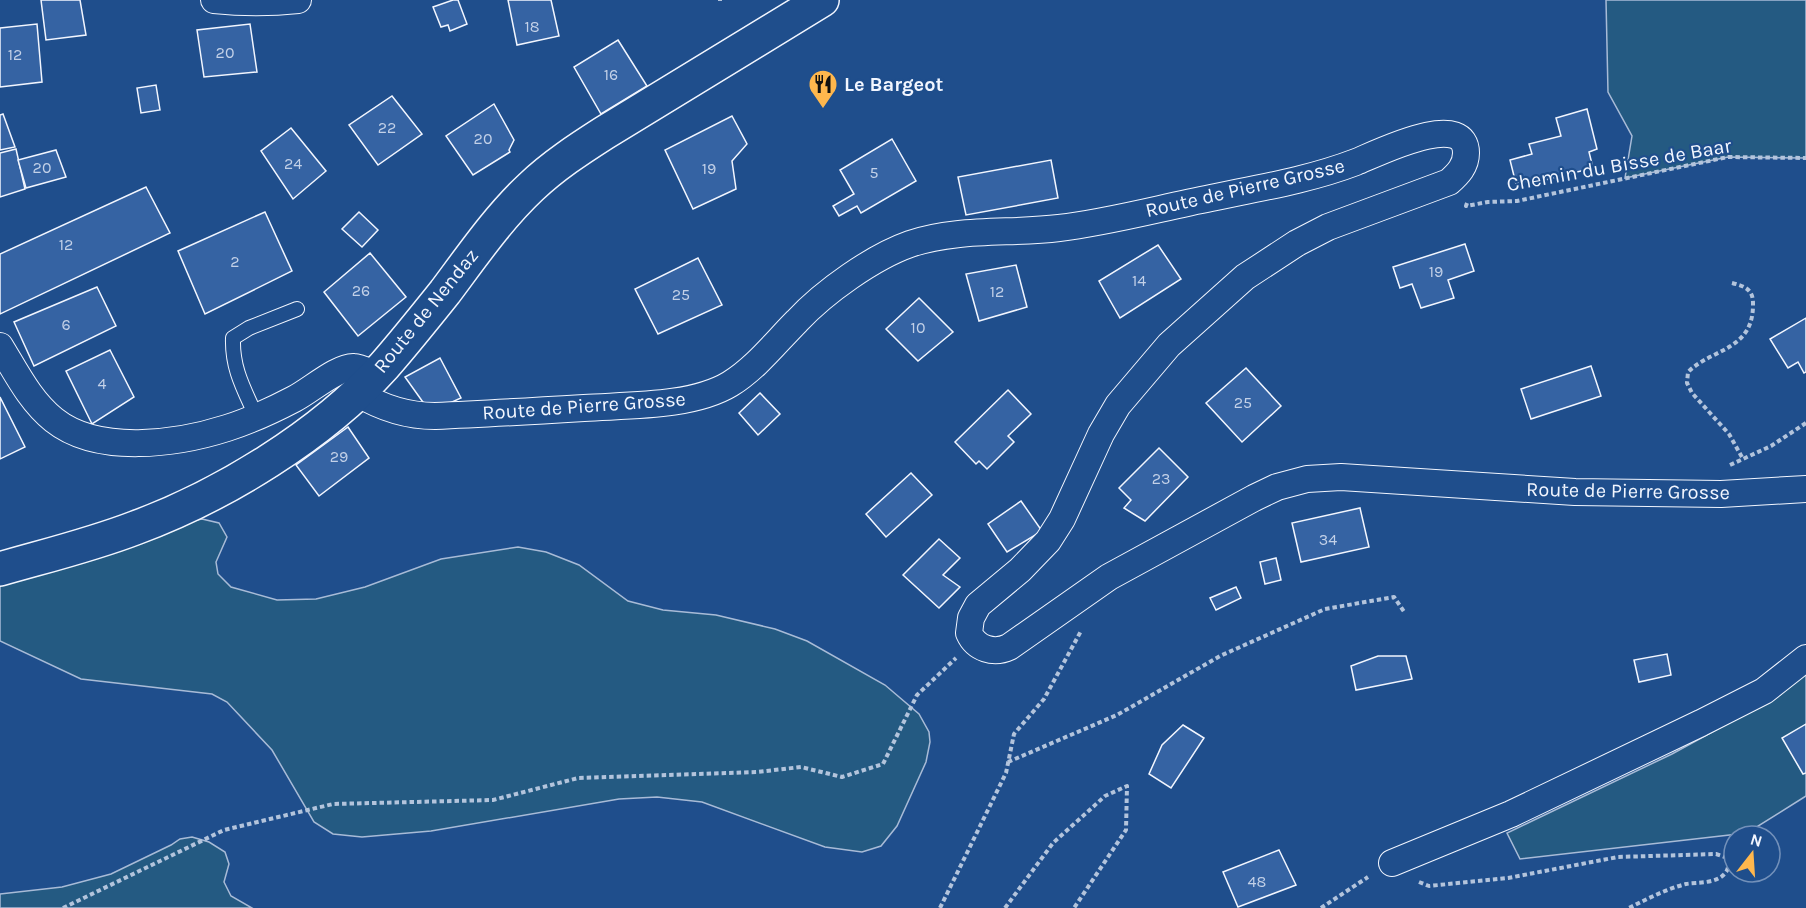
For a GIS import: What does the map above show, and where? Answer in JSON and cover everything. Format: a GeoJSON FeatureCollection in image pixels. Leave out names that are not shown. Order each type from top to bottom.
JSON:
{"type":"FeatureCollection","features":[{"type":"Feature","properties":{"kind":"main road","name":"Route de Nendaz"},"geometry":{"type":"LineString","coordinates":[[0,569],[121,533],[152,521],[200,499],[278,454],[341,408],[366,384],[415,330],[511,207],[543,176],[598,137],[822,0]]}},
{"type":"Feature","properties":{"kind":"street"},"geometry":{"type":"LineString","coordinates":[[214,0],[272,3],[298,0]]}},
{"type":"Feature","properties":{"kind":"street","name":"Route de Pierre Grosse"},"geometry":{"type":"LineString","coordinates":[[366,384],[384,408],[426,416],[638,404],[700,396],[723,388],[739,377],[809,309],[842,284],[885,254],[911,244],[955,234],[1055,228],[1103,221],[1305,178],[1351,164],[1415,138],[1448,134],[1461,140],[1466,152],[1460,172],[1449,182],[1338,223],[1298,243],[1245,277],[1169,345],[1118,405],[1101,434],[1062,519],[1048,541],[1020,570],[985,598],[974,611],[969,626],[969,633],[974,641],[982,648],[989,650],[1003,650],[1010,647],[1135,562],[1254,498],[1277,487],[1307,479],[1341,477],[1575,492],[1692,494],[1806,489]]}},
{"type":"Feature","properties":{"kind":"street"},"geometry":{"type":"LineString","coordinates":[[0,346],[26,388],[43,410],[67,429],[92,439],[124,442],[167,441],[228,428],[293,400],[346,367],[359,368],[366,384]]}},
{"type":"Feature","properties":{"kind":"street"},"geometry":{"type":"LineString","coordinates":[[1392,863],[1511,814],[1701,723],[1764,691],[1806,658]]}},
{"type":"Feature","properties":{"kind":"lane"},"geometry":{"type":"LineString","coordinates":[[256,416],[237,373],[232,354],[233,338],[249,328],[297,309]]}},
{"type":"Feature","properties":{"kind":"path","name":"Chemin du Bisse de Baar"},"geometry":{"type":"LineString","coordinates":[[1471,197],[1466,206],[1488,202],[1517,201],[1728,157],[1806,158]]}},
{"type":"Feature","properties":{"kind":"path"},"geometry":{"type":"LineString","coordinates":[[1731,283],[1743,286],[1750,291],[1753,298],[1753,312],[1747,328],[1739,341],[1728,349],[1695,365],[1688,372],[1687,383],[1692,393],[1729,434],[1743,459]]}},
{"type":"Feature","properties":{"kind":"path"},"geometry":{"type":"LineString","coordinates":[[1692,494],[1703,478],[1771,446],[1806,423]]}},
{"type":"Feature","properties":{"kind":"path"},"geometry":{"type":"LineString","coordinates":[[1008,762],[1117,715],[1220,656],[1325,609],[1394,597],[1406,613]]}},
{"type":"Feature","properties":{"kind":"path"},"geometry":{"type":"LineString","coordinates":[[940,908],[1006,773],[1014,734],[1044,699],[1085,623]]}},
{"type":"Feature","properties":{"kind":"path"},"geometry":{"type":"LineString","coordinates":[[63,908],[224,830],[333,804],[493,800],[578,778],[757,772],[801,767],[842,777],[883,764],[917,695],[974,641]]}},
{"type":"Feature","properties":{"kind":"path"},"geometry":{"type":"LineString","coordinates":[[1005,908],[1053,843],[1105,796],[1127,786],[1126,830],[1074,908]]}},
{"type":"Feature","properties":{"kind":"path"},"geometry":{"type":"LineString","coordinates":[[1321,908],[1392,863],[1402,875],[1410,880],[1429,886],[1508,878],[1618,857],[1716,854],[1728,858],[1726,872],[1715,880],[1686,884],[1666,890],[1629,908]]}},
{"type":"Feature","properties":{"kind":"shaded area"},"geometry":{"type":"Polygon","coordinates":[[[1606,0],[1806,0],[1806,158],[1728,157],[1625,178],[1632,136],[1608,92],[1606,0]]]}},
{"type":"Feature","properties":{"kind":"shaded area"},"geometry":{"type":"Polygon","coordinates":[[[202,519],[219,523],[227,537],[216,562],[218,574],[231,587],[277,600],[316,599],[365,587],[441,559],[518,547],[546,552],[579,565],[628,601],[663,610],[716,615],[775,629],[807,641],[885,685],[919,714],[929,732],[930,742],[926,762],[897,826],[881,846],[862,852],[825,847],[702,802],[657,797],[619,799],[431,831],[362,837],[333,834],[314,822],[272,750],[227,702],[212,694],[81,679],[0,641],[0,576],[169,526],[202,519]]]}},
{"type":"Feature","properties":{"kind":"shaded area"},"geometry":{"type":"Polygon","coordinates":[[[1806,669],[1806,796],[1761,824],[1722,824],[1722,836],[1520,859],[1507,833],[1672,754],[1780,695],[1806,669]]]}},
{"type":"Feature","properties":{"kind":"shaded area"},"geometry":{"type":"Polygon","coordinates":[[[192,837],[209,842],[225,852],[229,864],[224,882],[231,896],[252,908],[0,908],[0,894],[62,887],[111,874],[180,839],[192,837]]]}},
{"type":"Feature","properties":{"kind":"building"},"geometry":{"type":"Polygon","coordinates":[[[41,0],[80,0],[86,35],[46,40],[41,0]]]}},
{"type":"Feature","properties":{"kind":"building"},"geometry":{"type":"Polygon","coordinates":[[[458,0],[467,24],[450,31],[448,25],[441,27],[433,7],[458,0]]]}},
{"type":"Feature","properties":{"kind":"building"},"geometry":{"type":"Polygon","coordinates":[[[508,0],[551,0],[559,36],[517,45],[508,0]]]}},
{"type":"Feature","properties":{"kind":"building"},"geometry":{"type":"Polygon","coordinates":[[[37,24],[42,82],[0,87],[0,28],[37,24]]]}},
{"type":"Feature","properties":{"kind":"building"},"geometry":{"type":"Polygon","coordinates":[[[250,24],[257,72],[204,77],[197,30],[250,24]]]}},
{"type":"Feature","properties":{"kind":"building"},"geometry":{"type":"Polygon","coordinates":[[[618,40],[647,86],[601,114],[574,67],[618,40]]]}},
{"type":"Feature","properties":{"kind":"building"},"geometry":{"type":"Polygon","coordinates":[[[156,85],[160,110],[141,113],[137,88],[156,85]]]}},
{"type":"Feature","properties":{"kind":"building"},"geometry":{"type":"Polygon","coordinates":[[[392,96],[422,134],[378,165],[349,125],[392,96]]]}},
{"type":"Feature","properties":{"kind":"building"},"geometry":{"type":"Polygon","coordinates":[[[494,104],[514,140],[510,152],[473,175],[446,136],[494,104]]]}},
{"type":"Feature","properties":{"kind":"building"},"geometry":{"type":"Polygon","coordinates":[[[1587,109],[1597,149],[1589,152],[1593,168],[1537,182],[1536,178],[1516,184],[1510,160],[1532,154],[1529,144],[1561,136],[1556,118],[1587,109]]]}},
{"type":"Feature","properties":{"kind":"building"},"geometry":{"type":"Polygon","coordinates":[[[3,114],[15,147],[0,150],[0,115],[3,114]]]}},
{"type":"Feature","properties":{"kind":"building"},"geometry":{"type":"Polygon","coordinates":[[[732,116],[747,144],[732,161],[736,189],[693,209],[665,150],[732,116]]]}},
{"type":"Feature","properties":{"kind":"building"},"geometry":{"type":"Polygon","coordinates":[[[291,128],[326,171],[293,199],[261,151],[291,128]]]}},
{"type":"Feature","properties":{"kind":"building"},"geometry":{"type":"Polygon","coordinates":[[[892,139],[916,181],[861,213],[857,206],[839,216],[833,206],[854,194],[840,170],[892,139]]]}},
{"type":"Feature","properties":{"kind":"building"},"geometry":{"type":"Polygon","coordinates":[[[16,149],[25,189],[0,197],[0,153],[16,149]]]}},
{"type":"Feature","properties":{"kind":"building"},"geometry":{"type":"Polygon","coordinates":[[[56,150],[66,177],[26,188],[18,160],[56,150]]]}},
{"type":"Feature","properties":{"kind":"building"},"geometry":{"type":"Polygon","coordinates":[[[1051,160],[1058,198],[966,215],[958,177],[1051,160]]]}},
{"type":"Feature","properties":{"kind":"building"},"geometry":{"type":"Polygon","coordinates":[[[146,187],[170,233],[0,314],[0,254],[146,187]]]}},
{"type":"Feature","properties":{"kind":"building"},"geometry":{"type":"Polygon","coordinates":[[[265,212],[292,271],[205,314],[178,251],[265,212]]]}},
{"type":"Feature","properties":{"kind":"building"},"geometry":{"type":"Polygon","coordinates":[[[359,212],[378,230],[362,247],[342,229],[359,212]]]}},
{"type":"Feature","properties":{"kind":"building"},"geometry":{"type":"Polygon","coordinates":[[[1465,244],[1474,271],[1448,280],[1454,298],[1421,308],[1412,284],[1400,288],[1393,267],[1465,244]]]}},
{"type":"Feature","properties":{"kind":"building"},"geometry":{"type":"Polygon","coordinates":[[[1158,245],[1181,279],[1120,318],[1099,281],[1158,245]]]}},
{"type":"Feature","properties":{"kind":"building"},"geometry":{"type":"Polygon","coordinates":[[[370,253],[406,297],[358,336],[324,292],[370,253]]]}},
{"type":"Feature","properties":{"kind":"building"},"geometry":{"type":"Polygon","coordinates":[[[698,258],[722,305],[658,334],[635,289],[698,258]]]}},
{"type":"Feature","properties":{"kind":"building"},"geometry":{"type":"Polygon","coordinates":[[[1016,265],[1027,307],[979,321],[966,274],[1016,265]]]}},
{"type":"Feature","properties":{"kind":"building"},"geometry":{"type":"Polygon","coordinates":[[[97,287],[116,326],[34,366],[14,322],[97,287]]]}},
{"type":"Feature","properties":{"kind":"building"},"geometry":{"type":"Polygon","coordinates":[[[919,298],[953,332],[918,361],[886,329],[919,298]]]}},
{"type":"Feature","properties":{"kind":"building"},"geometry":{"type":"Polygon","coordinates":[[[1806,318],[1806,372],[1804,373],[1798,362],[1788,368],[1770,339],[1806,318]]]}},
{"type":"Feature","properties":{"kind":"building"},"geometry":{"type":"Polygon","coordinates":[[[110,350],[134,397],[92,424],[66,371],[110,350]]]}},
{"type":"Feature","properties":{"kind":"building"},"geometry":{"type":"Polygon","coordinates":[[[440,358],[461,398],[430,412],[405,377],[440,358]]]}},
{"type":"Feature","properties":{"kind":"building"},"geometry":{"type":"Polygon","coordinates":[[[1591,366],[1601,396],[1531,419],[1521,389],[1591,366]]]}},
{"type":"Feature","properties":{"kind":"building"},"geometry":{"type":"Polygon","coordinates":[[[1246,368],[1281,406],[1242,442],[1206,403],[1246,368]]]}},
{"type":"Feature","properties":{"kind":"building"},"geometry":{"type":"Polygon","coordinates":[[[1008,390],[1031,414],[1008,436],[1014,442],[987,469],[979,461],[976,464],[955,442],[1008,390]]]}},
{"type":"Feature","properties":{"kind":"building"},"geometry":{"type":"Polygon","coordinates":[[[760,393],[780,414],[758,435],[739,413],[760,393]]]}},
{"type":"Feature","properties":{"kind":"building"},"geometry":{"type":"Polygon","coordinates":[[[0,397],[25,447],[0,459],[0,397]]]}},
{"type":"Feature","properties":{"kind":"building"},"geometry":{"type":"Polygon","coordinates":[[[348,427],[369,458],[319,496],[296,465],[348,427]]]}},
{"type":"Feature","properties":{"kind":"building"},"geometry":{"type":"Polygon","coordinates":[[[1159,448],[1188,477],[1145,521],[1124,508],[1131,500],[1119,488],[1159,448]]]}},
{"type":"Feature","properties":{"kind":"building"},"geometry":{"type":"Polygon","coordinates":[[[911,473],[932,495],[886,537],[866,514],[911,473]]]}},
{"type":"Feature","properties":{"kind":"building"},"geometry":{"type":"Polygon","coordinates":[[[1021,501],[1042,531],[1007,552],[988,524],[1021,501]]]}},
{"type":"Feature","properties":{"kind":"building"},"geometry":{"type":"Polygon","coordinates":[[[1360,508],[1369,547],[1301,562],[1292,523],[1360,508]]]}},
{"type":"Feature","properties":{"kind":"building"},"geometry":{"type":"Polygon","coordinates":[[[939,539],[960,558],[943,575],[960,587],[939,608],[903,575],[939,539]]]}},
{"type":"Feature","properties":{"kind":"building"},"geometry":{"type":"Polygon","coordinates":[[[1276,558],[1281,580],[1265,584],[1260,562],[1276,558]]]}},
{"type":"Feature","properties":{"kind":"building"},"geometry":{"type":"Polygon","coordinates":[[[1236,587],[1241,598],[1216,610],[1210,598],[1236,587]]]}},
{"type":"Feature","properties":{"kind":"building"},"geometry":{"type":"Polygon","coordinates":[[[1667,654],[1671,675],[1639,682],[1634,660],[1667,654]]]}},
{"type":"Feature","properties":{"kind":"building"},"geometry":{"type":"Polygon","coordinates":[[[1378,656],[1406,656],[1412,679],[1356,690],[1351,666],[1378,656]]]}},
{"type":"Feature","properties":{"kind":"building"},"geometry":{"type":"Polygon","coordinates":[[[1806,724],[1806,773],[1803,774],[1782,738],[1806,724]]]}},
{"type":"Feature","properties":{"kind":"building"},"geometry":{"type":"Polygon","coordinates":[[[1183,725],[1204,738],[1171,788],[1149,774],[1162,745],[1183,725]]]}},
{"type":"Feature","properties":{"kind":"building"},"geometry":{"type":"Polygon","coordinates":[[[1279,850],[1296,885],[1238,907],[1223,872],[1279,850]]]}},
{"type":"Feature","properties":{"kind":"place","name":"Le Bargeot"},"geometry":{"type":"Point","coordinates":[823,110]}}]}
